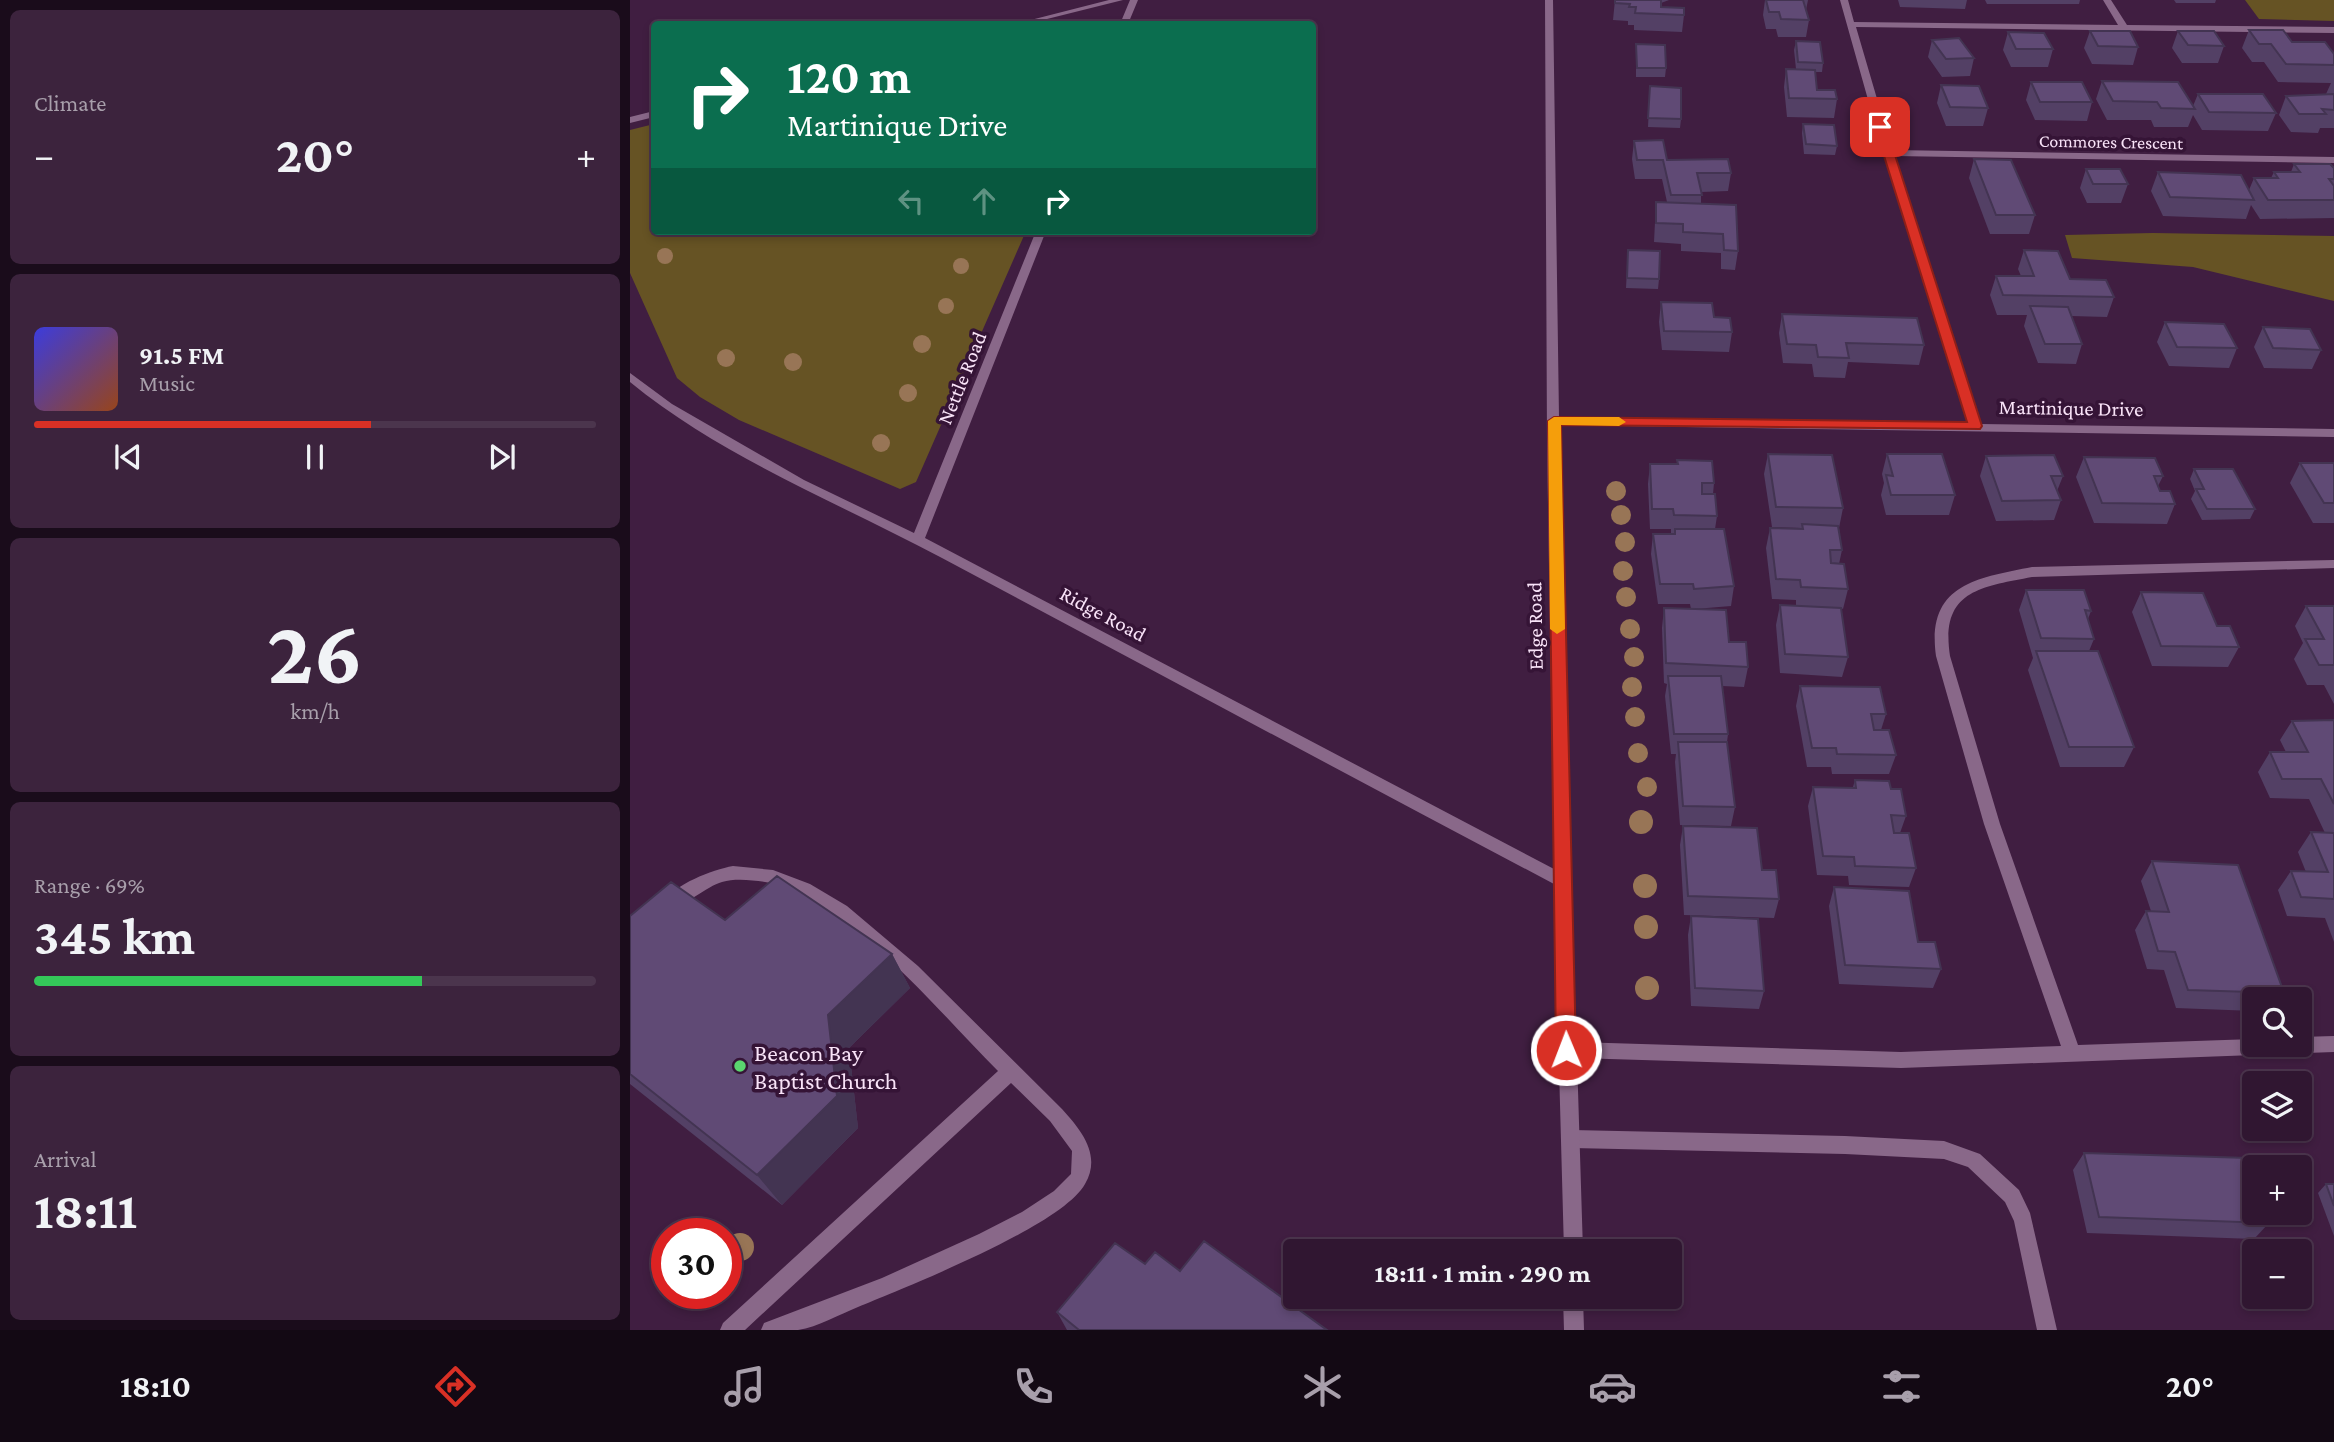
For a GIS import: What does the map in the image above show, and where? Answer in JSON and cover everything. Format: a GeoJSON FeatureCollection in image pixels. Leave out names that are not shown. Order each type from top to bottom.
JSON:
{"type":"FeatureCollection","features":[{"type":"Feature","properties":{"kind":"street"},"geometry":{"type":"LineString","coordinates":[[1032,21],[1119,0]]}},
{"type":"Feature","properties":{"kind":"street"},"geometry":{"type":"LineString","coordinates":[[1125,21],[1134,0]]}},
{"type":"Feature","properties":{"kind":"street","name":"Edge Road"},"geometry":{"type":"LineString","coordinates":[[1549,0],[1562,881],[1566,1050],[1572,1139],[1573,1239]]}},
{"type":"Feature","properties":{"kind":"street"},"geometry":{"type":"LineString","coordinates":[[1844,0],[1888,153],[1975,426]]}},
{"type":"Feature","properties":{"kind":"street"},"geometry":{"type":"LineString","coordinates":[[2107,0],[2124,27]]}},
{"type":"Feature","properties":{"kind":"street"},"geometry":{"type":"LineString","coordinates":[[1851,24],[2334,30]]}},
{"type":"Feature","properties":{"kind":"street"},"geometry":{"type":"LineString","coordinates":[[630,120],[651,115]]}},
{"type":"Feature","properties":{"kind":"street","name":"Commores Crescent"},"geometry":{"type":"LineString","coordinates":[[1888,153],[2334,160]]}},
{"type":"Feature","properties":{"kind":"street","name":"Nettle Road"},"geometry":{"type":"LineString","coordinates":[[918,540],[1039,235]]}},
{"type":"Feature","properties":{"kind":"street","name":"Ridge Road"},"geometry":{"type":"LineString","coordinates":[[630,376],[668,407],[800,483],[918,540],[1562,881]]}},
{"type":"Feature","properties":{"kind":"street","name":"Martinique Drive"},"geometry":{"type":"LineString","coordinates":[[1554,421],[2334,433]]}},
{"type":"Feature","properties":{"kind":"street"},"geometry":{"type":"LineString","coordinates":[[2072,1053],[1992,824],[1943,656],[1940,636],[1949,604],[1967,589],[2032,572],[2334,564]]}},
{"type":"Feature","properties":{"kind":"street"},"geometry":{"type":"LineString","coordinates":[[659,914],[685,893],[712,878],[734,873],[766,875],[803,887],[854,920],[874,938],[1049,1109],[1081,1149],[1082,1169],[1078,1180],[1068,1193],[1038,1214],[952,1257],[771,1330]]}},
{"type":"Feature","properties":{"kind":"street"},"geometry":{"type":"LineString","coordinates":[[2312,1045],[2334,1044]]}},
{"type":"Feature","properties":{"kind":"street"},"geometry":{"type":"LineString","coordinates":[[1566,1050],[1901,1060],[2242,1047]]}},
{"type":"Feature","properties":{"kind":"street"},"geometry":{"type":"LineString","coordinates":[[730,1330],[1010,1072]]}},
{"type":"Feature","properties":{"kind":"street"},"geometry":{"type":"LineString","coordinates":[[1572,1139],[1944,1150],[1974,1160],[2012,1196],[2023,1220],[2047,1330]]}},
{"type":"Feature","properties":{"kind":"street"},"geometry":{"type":"LineString","coordinates":[[1573,1309],[1574,1330]]}},
{"type":"Feature","properties":{"kind":"shaded area"},"geometry":{"type":"Polygon","coordinates":[[[2245,0],[2334,0],[2334,21],[2259,19],[2245,0]]]}},
{"type":"Feature","properties":{"kind":"shaded area"},"geometry":{"type":"Polygon","coordinates":[[[651,125],[651,235],[1024,235],[916,482],[900,489],[739,420],[700,397],[677,378],[630,273],[630,130],[651,125]]]}},
{"type":"Feature","properties":{"kind":"shaded area"},"geometry":{"type":"Polygon","coordinates":[[[2153,233],[2334,236],[2334,301],[2193,267],[2072,258],[2065,235],[2153,233]]]}},
{"type":"Feature","properties":{"kind":"building"},"geometry":{"type":"Polygon","coordinates":[[[1615,0],[1661,0],[1661,7],[1684,8],[1684,15],[1635,13],[1636,7],[1615,3],[1615,0]]]}},
{"type":"Feature","properties":{"kind":"building"},"geometry":{"type":"Polygon","coordinates":[[[1766,0],[1803,0],[1809,20],[1781,19],[1779,12],[1769,12],[1766,0]]]}},
{"type":"Feature","properties":{"kind":"building"},"geometry":{"type":"Polygon","coordinates":[[[2249,30],[2283,30],[2292,42],[2325,42],[2334,54],[2334,65],[2286,64],[2271,44],[2259,44],[2249,30]]]}},
{"type":"Feature","properties":{"kind":"building"},"geometry":{"type":"Polygon","coordinates":[[[2090,31],[2130,31],[2138,47],[2098,46],[2090,31]]]}},
{"type":"Feature","properties":{"kind":"building"},"geometry":{"type":"Polygon","coordinates":[[[2178,31],[2214,31],[2224,46],[2188,45],[2178,31]]]}},
{"type":"Feature","properties":{"kind":"building"},"geometry":{"type":"Polygon","coordinates":[[[2008,32],[2044,33],[2053,49],[2016,49],[2008,32]]]}},
{"type":"Feature","properties":{"kind":"building"},"geometry":{"type":"Polygon","coordinates":[[[1959,38],[1974,58],[1946,59],[1932,40],[1959,38]]]}},
{"type":"Feature","properties":{"kind":"building"},"geometry":{"type":"Polygon","coordinates":[[[1796,41],[1820,42],[1823,63],[1798,62],[1796,41]]]}},
{"type":"Feature","properties":{"kind":"building"},"geometry":{"type":"Polygon","coordinates":[[[1636,44],[1665,45],[1666,68],[1637,68],[1636,44]]]}},
{"type":"Feature","properties":{"kind":"building"},"geometry":{"type":"Polygon","coordinates":[[[1786,69],[1815,70],[1817,90],[1835,90],[1837,99],[1789,98],[1786,69]]]}},
{"type":"Feature","properties":{"kind":"building"},"geometry":{"type":"Polygon","coordinates":[[[2102,81],[2178,82],[2195,109],[2161,108],[2157,102],[2113,101],[2102,81]]]}},
{"type":"Feature","properties":{"kind":"building"},"geometry":{"type":"Polygon","coordinates":[[[2031,82],[2082,82],[2092,102],[2040,102],[2031,82]]]}},
{"type":"Feature","properties":{"kind":"building"},"geometry":{"type":"Polygon","coordinates":[[[1941,85],[1979,86],[1988,108],[1950,107],[1941,85]]]}},
{"type":"Feature","properties":{"kind":"building"},"geometry":{"type":"Polygon","coordinates":[[[1650,86],[1681,88],[1681,119],[1648,118],[1650,86]]]}},
{"type":"Feature","properties":{"kind":"building"},"geometry":{"type":"Polygon","coordinates":[[[2198,94],[2263,94],[2276,113],[2209,112],[2198,94]]]}},
{"type":"Feature","properties":{"kind":"building"},"geometry":{"type":"Polygon","coordinates":[[[2334,94],[2334,110],[2322,109],[2326,114],[2299,114],[2286,96],[2334,94]]]}},
{"type":"Feature","properties":{"kind":"building"},"geometry":{"type":"Polygon","coordinates":[[[1803,124],[1834,125],[1837,146],[1806,144],[1803,124]]]}},
{"type":"Feature","properties":{"kind":"building"},"geometry":{"type":"Polygon","coordinates":[[[1663,140],[1667,160],[1728,159],[1731,173],[1697,173],[1702,195],[1671,195],[1663,160],[1637,160],[1634,141],[1663,140]]]}},
{"type":"Feature","properties":{"kind":"building"},"geometry":{"type":"Polygon","coordinates":[[[1974,159],[2011,160],[2035,215],[1996,215],[1974,159]]]}},
{"type":"Feature","properties":{"kind":"building"},"geometry":{"type":"Polygon","coordinates":[[[2294,164],[2330,164],[2334,168],[2334,179],[2329,179],[2334,186],[2334,200],[2268,200],[2254,178],[2278,178],[2274,172],[2300,172],[2294,164]]]}},
{"type":"Feature","properties":{"kind":"building"},"geometry":{"type":"Polygon","coordinates":[[[2086,169],[2120,169],[2128,184],[2093,184],[2086,169]]]}},
{"type":"Feature","properties":{"kind":"building"},"geometry":{"type":"Polygon","coordinates":[[[2158,172],[2241,175],[2254,200],[2170,197],[2158,172]]]}},
{"type":"Feature","properties":{"kind":"building"},"geometry":{"type":"Polygon","coordinates":[[[1656,202],[1736,205],[1738,251],[1724,250],[1723,234],[1683,232],[1683,224],[1656,223],[1656,202]]]}},
{"type":"Feature","properties":{"kind":"building"},"geometry":{"type":"Polygon","coordinates":[[[1628,250],[1660,251],[1659,279],[1627,278],[1628,250]]]}},
{"type":"Feature","properties":{"kind":"building"},"geometry":{"type":"Polygon","coordinates":[[[2024,250],[2058,251],[2070,279],[2106,280],[2114,297],[2003,295],[1996,276],[2034,276],[2024,250]]]}},
{"type":"Feature","properties":{"kind":"building"},"geometry":{"type":"Polygon","coordinates":[[[1661,302],[1712,303],[1714,317],[1730,318],[1732,332],[1664,331],[1661,302]]]}},
{"type":"Feature","properties":{"kind":"building"},"geometry":{"type":"Polygon","coordinates":[[[2030,306],[2068,307],[2082,344],[2045,344],[2030,306]]]}},
{"type":"Feature","properties":{"kind":"building"},"geometry":{"type":"Polygon","coordinates":[[[1782,314],[1917,318],[1924,345],[1846,343],[1849,358],[1818,357],[1816,345],[1787,344],[1782,314]]]}},
{"type":"Feature","properties":{"kind":"building"},"geometry":{"type":"Polygon","coordinates":[[[2165,322],[2224,324],[2237,348],[2177,347],[2165,322]]]}},
{"type":"Feature","properties":{"kind":"building"},"geometry":{"type":"Polygon","coordinates":[[[2263,327],[2310,329],[2321,350],[2273,348],[2263,327]]]}},
{"type":"Feature","properties":{"kind":"building"},"geometry":{"type":"Polygon","coordinates":[[[1768,454],[1832,455],[1843,508],[1776,507],[1768,454]]]}},
{"type":"Feature","properties":{"kind":"building"},"geometry":{"type":"Polygon","coordinates":[[[1887,454],[1942,454],[1955,495],[1891,495],[1886,475],[1893,476],[1887,454]]]}},
{"type":"Feature","properties":{"kind":"building"},"geometry":{"type":"Polygon","coordinates":[[[2054,455],[2063,476],[2051,476],[2061,500],[2002,501],[1986,456],[2054,455]]]}},
{"type":"Feature","properties":{"kind":"building"},"geometry":{"type":"Polygon","coordinates":[[[2084,457],[2155,458],[2163,476],[2154,476],[2160,491],[2170,491],[2175,504],[2102,503],[2084,457]]]}},
{"type":"Feature","properties":{"kind":"building"},"geometry":{"type":"Polygon","coordinates":[[[1677,460],[1712,461],[1714,483],[1702,483],[1702,494],[1715,494],[1717,516],[1674,515],[1673,509],[1652,509],[1650,464],[1678,464],[1677,460]]]}},
{"type":"Feature","properties":{"kind":"building"},"geometry":{"type":"Polygon","coordinates":[[[2300,463],[2334,463],[2334,503],[2324,503],[2300,463]]]}},
{"type":"Feature","properties":{"kind":"building"},"geometry":{"type":"Polygon","coordinates":[[[2194,469],[2233,469],[2255,509],[2207,509],[2196,489],[2204,489],[2194,469]]]}},
{"type":"Feature","properties":{"kind":"building"},"geometry":{"type":"Polygon","coordinates":[[[1802,524],[1838,526],[1842,550],[1830,550],[1831,563],[1844,564],[1848,589],[1801,587],[1800,580],[1776,579],[1770,528],[1803,529],[1802,524]]]}},
{"type":"Feature","properties":{"kind":"building"},"geometry":{"type":"Polygon","coordinates":[[[1675,529],[1724,529],[1734,586],[1694,589],[1693,584],[1660,584],[1653,534],[1675,534],[1675,529]]]}},
{"type":"Feature","properties":{"kind":"building"},"geometry":{"type":"Polygon","coordinates":[[[2026,590],[2084,590],[2091,611],[2085,610],[2094,639],[2041,638],[2026,590]]]}},
{"type":"Feature","properties":{"kind":"building"},"geometry":{"type":"Polygon","coordinates":[[[2141,592],[2203,593],[2217,626],[2230,626],[2239,647],[2161,646],[2141,592]]]}},
{"type":"Feature","properties":{"kind":"building"},"geometry":{"type":"Polygon","coordinates":[[[1780,605],[1841,608],[1848,657],[1785,654],[1780,605]]]}},
{"type":"Feature","properties":{"kind":"building"},"geometry":{"type":"Polygon","coordinates":[[[2306,606],[2334,606],[2334,665],[2319,665],[2305,639],[2324,639],[2306,606]]]}},
{"type":"Feature","properties":{"kind":"building"},"geometry":{"type":"Polygon","coordinates":[[[1664,608],[1726,610],[1729,642],[1746,642],[1748,667],[1666,663],[1664,608]]]}},
{"type":"Feature","properties":{"kind":"building"},"geometry":{"type":"Polygon","coordinates":[[[2036,651],[2098,651],[2134,747],[2069,747],[2036,651]]]}},
{"type":"Feature","properties":{"kind":"building"},"geometry":{"type":"Polygon","coordinates":[[[1668,676],[1721,676],[1728,734],[1674,734],[1668,676]]]}},
{"type":"Feature","properties":{"kind":"building"},"geometry":{"type":"Polygon","coordinates":[[[1800,686],[1880,687],[1886,714],[1871,714],[1874,730],[1889,730],[1896,755],[1837,754],[1836,748],[1812,748],[1800,686]]]}},
{"type":"Feature","properties":{"kind":"building"},"geometry":{"type":"Polygon","coordinates":[[[2334,720],[2334,804],[2321,779],[2282,779],[2270,752],[2308,752],[2292,721],[2334,720]]]}},
{"type":"Feature","properties":{"kind":"building"},"geometry":{"type":"Polygon","coordinates":[[[1678,742],[1727,742],[1735,807],[1683,806],[1678,742]]]}},
{"type":"Feature","properties":{"kind":"building"},"geometry":{"type":"Polygon","coordinates":[[[1855,780],[1889,781],[1891,789],[1901,789],[1906,816],[1891,815],[1894,833],[1909,833],[1916,868],[1855,866],[1854,857],[1823,856],[1813,787],[1856,788],[1855,780]]]}},
{"type":"Feature","properties":{"kind":"building"},"geometry":{"type":"Polygon","coordinates":[[[1683,826],[1757,828],[1762,870],[1776,870],[1779,899],[1688,896],[1683,826]]]}},
{"type":"Feature","properties":{"kind":"building"},"geometry":{"type":"Polygon","coordinates":[[[2311,832],[2334,833],[2334,899],[2301,897],[2291,871],[2328,872],[2311,832]]]}},
{"type":"Feature","properties":{"kind":"building"},"geometry":{"type":"Polygon","coordinates":[[[2152,861],[2238,865],[2282,987],[2242,987],[2242,992],[2188,990],[2175,952],[2158,951],[2146,911],[2169,912],[2152,861]]]}},
{"type":"Feature","properties":{"kind":"building","name":"Beacon Bay Baptist Church"},"geometry":{"type":"Polygon","coordinates":[[[777,876],[892,954],[828,1015],[837,1096],[757,1175],[630,1074],[630,916],[671,882],[725,920],[777,876]]]}},
{"type":"Feature","properties":{"kind":"building"},"geometry":{"type":"Polygon","coordinates":[[[1834,887],[1909,891],[1918,942],[1935,942],[1941,969],[1845,965],[1834,887]]]}},
{"type":"Feature","properties":{"kind":"building"},"geometry":{"type":"Polygon","coordinates":[[[1691,916],[1758,919],[1764,991],[1695,988],[1691,916]]]}},
{"type":"Feature","properties":{"kind":"building"},"geometry":{"type":"Polygon","coordinates":[[[2084,1153],[2242,1158],[2242,1222],[2099,1217],[2084,1153]]]}},
{"type":"Feature","properties":{"kind":"building"},"geometry":{"type":"Polygon","coordinates":[[[2326,1184],[2334,1184],[2334,1206],[2326,1184]]]}},
{"type":"Feature","properties":{"kind":"building"},"geometry":{"type":"Polygon","coordinates":[[[1204,1241],[1283,1298],[1283,1309],[1298,1309],[1327,1330],[1079,1330],[1057,1312],[1115,1243],[1145,1264],[1155,1252],[1180,1271],[1204,1241]]]}},
{"type":"Feature","properties":{"kind":"slow traffic"},"geometry":{"type":"LineString","coordinates":[[1557,629],[1554,421],[1619,422]]}},
{"type":"Feature","properties":{"kind":"place","name":"Beacon Bay Baptist Church"},"geometry":{"type":"Point","coordinates":[740,1066]}},
{"type":"Feature","properties":{"kind":"route"},"geometry":{"type":"LineString","coordinates":[[1566,1050],[1554,421],[1975,426],[1880,127]]}}]}
